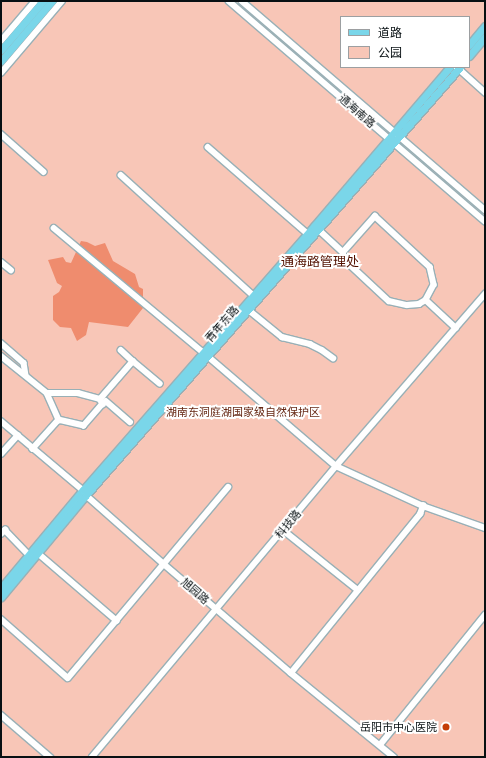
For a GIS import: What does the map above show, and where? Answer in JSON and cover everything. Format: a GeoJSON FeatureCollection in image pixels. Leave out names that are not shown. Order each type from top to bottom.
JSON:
{"type":"FeatureCollection","features":[{"type":"Feature","properties":{"kind":"main road"},"geometry":{"type":"LineString","coordinates":[[1,50],[43,1]]}},
{"type":"Feature","properties":{"kind":"main road"},"geometry":{"type":"LineString","coordinates":[[1,61],[52,1]]}},
{"type":"Feature","properties":{"kind":"main road"},"geometry":{"type":"LineString","coordinates":[[470,44],[485,26]]}},
{"type":"Feature","properties":{"kind":"main road"},"geometry":{"type":"LineString","coordinates":[[470,55],[485,37]]}},
{"type":"Feature","properties":{"kind":"main road","name":"青年东路"},"geometry":{"type":"LineString","coordinates":[[398,134],[449,68]]}},
{"type":"Feature","properties":{"kind":"main road","name":"青年东路"},"geometry":{"type":"LineString","coordinates":[[1,588],[398,134],[459,68]]}},
{"type":"Feature","properties":{"kind":"main road","name":"青年东路"},"geometry":{"type":"LineString","coordinates":[[246,308],[252,295],[307,233],[316,228]]}},
{"type":"Feature","properties":{"kind":"main road","name":"青年东路"},"geometry":{"type":"LineString","coordinates":[[1,597],[38,553],[85,492]]}},
{"type":"Feature","properties":{"kind":"street"},"geometry":{"type":"LineString","coordinates":[[1,41],[35,1]]}},
{"type":"Feature","properties":{"kind":"street"},"geometry":{"type":"LineString","coordinates":[[1,73],[62,1]]}},
{"type":"Feature","properties":{"kind":"street","name":"通海南路"},"geometry":{"type":"LineString","coordinates":[[229,1],[485,221]]}},
{"type":"Feature","properties":{"kind":"street","name":"通海南路"},"geometry":{"type":"LineString","coordinates":[[242,1],[485,210]]}},
{"type":"Feature","properties":{"kind":"street"},"geometry":{"type":"LineString","coordinates":[[459,68],[485,92]]}},
{"type":"Feature","properties":{"kind":"street"},"geometry":{"type":"LineString","coordinates":[[1,134],[44,172]]}},
{"type":"Feature","properties":{"kind":"street"},"geometry":{"type":"LineString","coordinates":[[208,147],[307,233]]}},
{"type":"Feature","properties":{"kind":"street"},"geometry":{"type":"LineString","coordinates":[[121,175],[252,295]]}},
{"type":"Feature","properties":{"kind":"street"},"geometry":{"type":"LineString","coordinates":[[316,228],[343,252],[345,260],[390,301],[407,305],[419,304],[426,300],[434,285],[430,267],[375,216],[343,252]]}},
{"type":"Feature","properties":{"kind":"street"},"geometry":{"type":"LineString","coordinates":[[54,228],[336,466],[423,506],[485,528]]}},
{"type":"Feature","properties":{"kind":"street"},"geometry":{"type":"LineString","coordinates":[[1,262],[11,270]]}},
{"type":"Feature","properties":{"kind":"street","name":"科技路"},"geometry":{"type":"LineString","coordinates":[[92,757],[336,466],[485,294]]}},
{"type":"Feature","properties":{"kind":"street"},"geometry":{"type":"LineString","coordinates":[[426,300],[456,328]]}},
{"type":"Feature","properties":{"kind":"street"},"geometry":{"type":"LineString","coordinates":[[246,308],[282,337],[310,344],[333,358]]}},
{"type":"Feature","properties":{"kind":"street"},"geometry":{"type":"LineString","coordinates":[[1,343],[24,362],[26,374]]}},
{"type":"Feature","properties":{"kind":"street"},"geometry":{"type":"LineString","coordinates":[[121,350],[160,384]]}},
{"type":"Feature","properties":{"kind":"street"},"geometry":{"type":"LineString","coordinates":[[1,356],[26,374],[48,393],[59,420]]}},
{"type":"Feature","properties":{"kind":"street"},"geometry":{"type":"LineString","coordinates":[[59,420],[84,426],[102,400],[133,361]]}},
{"type":"Feature","properties":{"kind":"street"},"geometry":{"type":"LineString","coordinates":[[48,393],[78,392],[102,400],[130,422]]}},
{"type":"Feature","properties":{"kind":"street"},"geometry":{"type":"LineString","coordinates":[[33,449],[59,420]]}},
{"type":"Feature","properties":{"kind":"street","name":"旭园路"},"geometry":{"type":"LineString","coordinates":[[1,421],[85,492],[216,610],[394,757]]}},
{"type":"Feature","properties":{"kind":"street"},"geometry":{"type":"LineString","coordinates":[[1,454],[18,435]]}},
{"type":"Feature","properties":{"kind":"street"},"geometry":{"type":"LineString","coordinates":[[1,620],[68,678],[228,487]]}},
{"type":"Feature","properties":{"kind":"street"},"geometry":{"type":"LineString","coordinates":[[291,673],[420,514],[423,506]]}},
{"type":"Feature","properties":{"kind":"street"},"geometry":{"type":"LineString","coordinates":[[1,534],[5,530],[29,555]]}},
{"type":"Feature","properties":{"kind":"street"},"geometry":{"type":"LineString","coordinates":[[283,530],[358,590]]}},
{"type":"Feature","properties":{"kind":"street"},"geometry":{"type":"LineString","coordinates":[[38,553],[117,621]]}},
{"type":"Feature","properties":{"kind":"street"},"geometry":{"type":"LineString","coordinates":[[380,745],[485,616]]}},
{"type":"Feature","properties":{"kind":"street"},"geometry":{"type":"LineString","coordinates":[[1,715],[50,757]]}},
{"type":"Feature","properties":{"kind":"green space","name":"湖南东洞庭湖国家级自然保护区"},"geometry":{"type":"Polygon","coordinates":[[[1,1],[485,1],[485,757],[1,757],[1,1]]]}},
{"type":"Feature","properties":{"kind":"shaded area"},"geometry":{"type":"Polygon","coordinates":[[[81,241],[95,246],[105,243],[113,261],[135,274],[139,287],[143,289],[143,308],[128,327],[89,322],[86,335],[77,341],[71,328],[60,327],[53,320],[53,296],[59,292],[62,286],[57,283],[48,260],[63,257],[66,262],[71,263],[81,241]]]}},
{"type":"Feature","properties":{"kind":"place","name":"岳阳市中心医院"},"geometry":{"type":"Point","coordinates":[446,727]}},
{"type":"Feature","properties":{"kind":"district","name":"通海路管理处"},"geometry":{"type":"Point","coordinates":[320,262]}}]}
